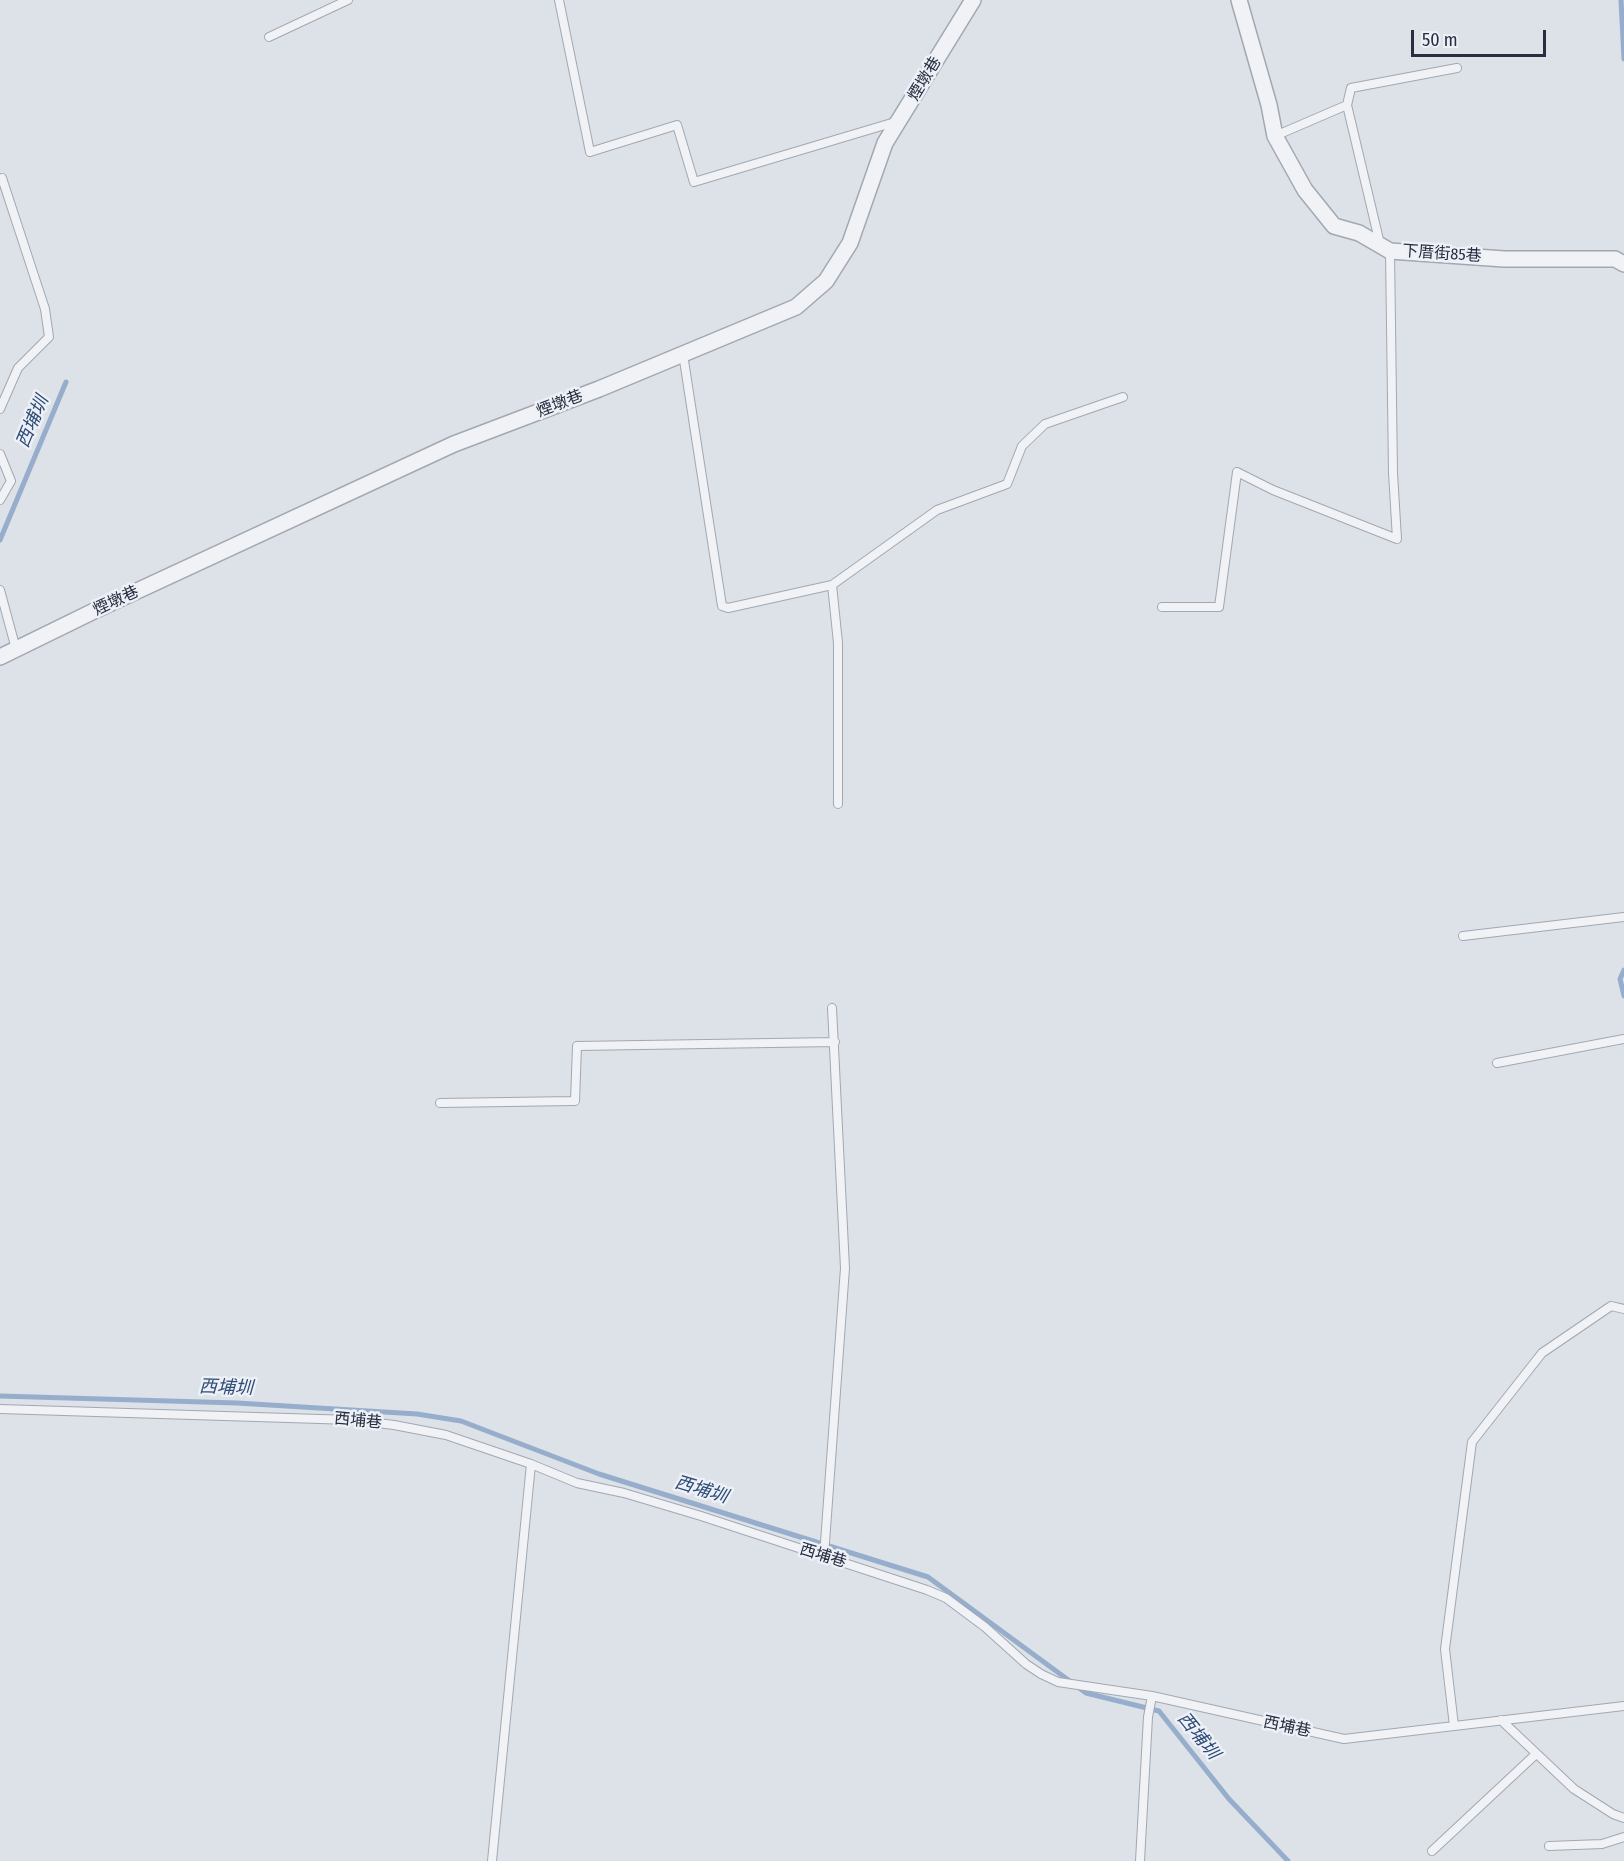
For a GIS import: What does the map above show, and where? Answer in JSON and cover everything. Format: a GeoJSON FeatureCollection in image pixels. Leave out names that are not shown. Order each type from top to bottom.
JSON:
{"type":"FeatureCollection","features":[{"type":"Feature","properties":{"kind":"street","name":"煙墩巷"},"geometry":{"type":"LineString","coordinates":[[0,657],[454,444],[599,389],[796,307],[826,281],[850,243],[885,143],[973,0]]}},
{"type":"Feature","properties":{"kind":"street","name":"下厝街85巷"},"geometry":{"type":"LineString","coordinates":[[1239,0],[1269,105],[1275,136],[1305,190],[1334,226],[1359,233],[1385,248],[1504,259],[1615,259],[1624,264]]}},
{"type":"Feature","properties":{"kind":"lane"},"geometry":{"type":"LineString","coordinates":[[269,37],[348,0]]}},
{"type":"Feature","properties":{"kind":"lane"},"geometry":{"type":"LineString","coordinates":[[559,0],[590,152],[677,125],[694,182],[897,122]]}},
{"type":"Feature","properties":{"kind":"lane"},"geometry":{"type":"LineString","coordinates":[[1162,607],[1219,607],[1237,472],[1273,490],[1397,539],[1385,248],[1347,105],[1352,88],[1457,68]]}},
{"type":"Feature","properties":{"kind":"lane"},"geometry":{"type":"LineString","coordinates":[[1275,136],[1347,105]]}},
{"type":"Feature","properties":{"kind":"lane"},"geometry":{"type":"LineString","coordinates":[[0,409],[18,368],[49,337],[45,309],[1,176]]}},
{"type":"Feature","properties":{"kind":"lane"},"geometry":{"type":"LineString","coordinates":[[683,354],[722,606],[728,608],[832,585],[937,510],[1007,484],[1022,446],[1045,424],[1123,397]]}},
{"type":"Feature","properties":{"kind":"lane"},"geometry":{"type":"LineString","coordinates":[[0,454],[11,481],[0,500]]}},
{"type":"Feature","properties":{"kind":"lane"},"geometry":{"type":"LineString","coordinates":[[832,585],[838,643],[838,804]]}},
{"type":"Feature","properties":{"kind":"lane"},"geometry":{"type":"LineString","coordinates":[[0,590],[16,649]]}},
{"type":"Feature","properties":{"kind":"lane"},"geometry":{"type":"LineString","coordinates":[[1464,936],[1624,917]]}},
{"type":"Feature","properties":{"kind":"lane"},"geometry":{"type":"LineString","coordinates":[[824,1556],[844,1268],[832,1008]]}},
{"type":"Feature","properties":{"kind":"lane"},"geometry":{"type":"LineString","coordinates":[[1497,1063],[1623,1039]]}},
{"type":"Feature","properties":{"kind":"lane"},"geometry":{"type":"LineString","coordinates":[[440,1103],[575,1101],[577,1046],[835,1042]]}},
{"type":"Feature","properties":{"kind":"lane"},"geometry":{"type":"LineString","coordinates":[[1454,1726],[1445,1649],[1472,1442],[1542,1353],[1611,1306],[1624,1309]]}},
{"type":"Feature","properties":{"kind":"lane","name":"西埔巷"},"geometry":{"type":"LineString","coordinates":[[0,1409],[352,1420],[446,1435],[531,1464],[577,1483],[624,1493],[927,1590],[946,1598],[985,1627],[1026,1664],[1059,1682],[1152,1696],[1344,1739],[1623,1706]]}},
{"type":"Feature","properties":{"kind":"lane"},"geometry":{"type":"LineString","coordinates":[[492,1861],[531,1464]]}},
{"type":"Feature","properties":{"kind":"lane"},"geometry":{"type":"LineString","coordinates":[[1140,1861],[1148,1717],[1152,1696]]}},
{"type":"Feature","properties":{"kind":"lane"},"geometry":{"type":"LineString","coordinates":[[1501,1720],[1574,1789],[1613,1814],[1624,1818]]}},
{"type":"Feature","properties":{"kind":"lane"},"geometry":{"type":"LineString","coordinates":[[1432,1851],[1536,1754]]}},
{"type":"Feature","properties":{"kind":"lane"},"geometry":{"type":"LineString","coordinates":[[1549,1846],[1602,1844],[1624,1837]]}},
{"type":"Feature","properties":{"kind":"waterway"},"geometry":{"type":"LineString","coordinates":[[1621,0],[1624,59]]}},
{"type":"Feature","properties":{"kind":"waterway","name":"西埔圳"},"geometry":{"type":"LineString","coordinates":[[0,540],[66,382]]}},
{"type":"Feature","properties":{"kind":"waterway"},"geometry":{"type":"LineString","coordinates":[[1624,970],[1620,979],[1624,996]]}},
{"type":"Feature","properties":{"kind":"waterway","name":"西埔圳"},"geometry":{"type":"LineString","coordinates":[[0,1396],[237,1403],[417,1414],[461,1421],[599,1474],[928,1577],[1086,1693],[1159,1711],[1229,1799],[1288,1861]]}}]}
